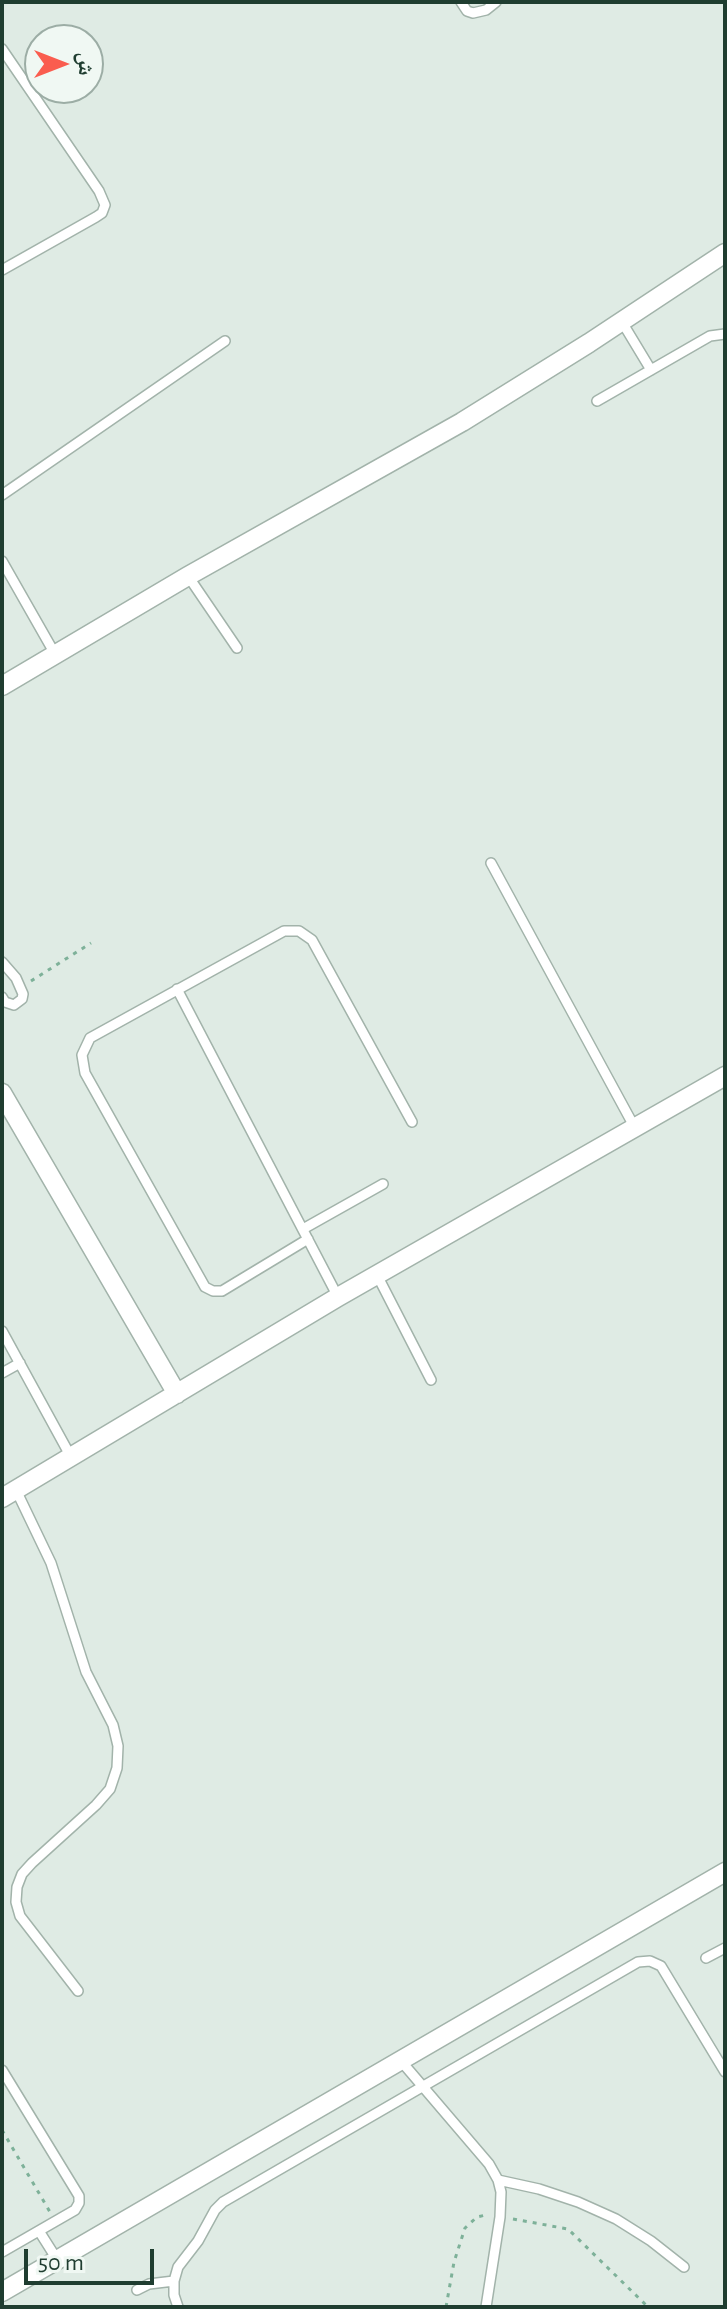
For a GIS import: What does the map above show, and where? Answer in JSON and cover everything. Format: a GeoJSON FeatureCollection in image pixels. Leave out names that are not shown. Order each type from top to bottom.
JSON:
{"type":"FeatureCollection","features":[{"type":"Feature","properties":{"kind":"street"},"geometry":{"type":"LineString","coordinates":[[2,686],[188,576],[462,422],[725,253]]}},
{"type":"Feature","properties":{"kind":"street"},"geometry":{"type":"LineString","coordinates":[[9,1494],[338,1297],[725,1076]]}},
{"type":"Feature","properties":{"kind":"street"},"geometry":{"type":"LineString","coordinates":[[2,1093],[177,1394]]}},
{"type":"Feature","properties":{"kind":"street"},"geometry":{"type":"LineString","coordinates":[[2,2292],[725,1872]]}},
{"type":"Feature","properties":{"kind":"lane"},"geometry":{"type":"LineString","coordinates":[[461,2],[467,11],[473,13],[486,10],[496,2]]}},
{"type":"Feature","properties":{"kind":"lane"},"geometry":{"type":"LineString","coordinates":[[2,49],[99,191],[105,205],[96,217],[2,270]]}},
{"type":"Feature","properties":{"kind":"lane"},"geometry":{"type":"LineString","coordinates":[[622,322],[651,370]]}},
{"type":"Feature","properties":{"kind":"lane"},"geometry":{"type":"LineString","coordinates":[[597,401],[710,336],[725,334]]}},
{"type":"Feature","properties":{"kind":"lane"},"geometry":{"type":"LineString","coordinates":[[2,495],[225,341]]}},
{"type":"Feature","properties":{"kind":"lane"},"geometry":{"type":"LineString","coordinates":[[2,561],[55,654]]}},
{"type":"Feature","properties":{"kind":"lane"},"geometry":{"type":"LineString","coordinates":[[188,576],[237,648]]}},
{"type":"Feature","properties":{"kind":"lane"},"geometry":{"type":"LineString","coordinates":[[491,863],[635,1128]]}},
{"type":"Feature","properties":{"kind":"lane"},"geometry":{"type":"LineString","coordinates":[[383,1184],[222,1291],[213,1291],[205,1287],[85,1073],[82,1055],[90,1038],[291,929],[306,934],[412,1122]]}},
{"type":"Feature","properties":{"kind":"lane"},"geometry":{"type":"LineString","coordinates":[[2,962],[21,988],[22,999],[19,1003],[9,1004],[2,997]]}},
{"type":"Feature","properties":{"kind":"lane"},"geometry":{"type":"LineString","coordinates":[[177,989],[338,1297]]}},
{"type":"Feature","properties":{"kind":"lane"},"geometry":{"type":"LineString","coordinates":[[377,1275],[431,1380]]}},
{"type":"Feature","properties":{"kind":"lane"},"geometry":{"type":"LineString","coordinates":[[2,1331],[71,1457]]}},
{"type":"Feature","properties":{"kind":"lane"},"geometry":{"type":"LineString","coordinates":[[2,1373],[20,1363]]}},
{"type":"Feature","properties":{"kind":"lane"},"geometry":{"type":"LineString","coordinates":[[9,1494],[51,1563],[86,1672],[113,1725],[118,1746],[117,1768],[110,1789],[32,1863],[22,1874],[17,1887],[16,1902],[20,1916],[78,1991]]}},
{"type":"Feature","properties":{"kind":"lane"},"geometry":{"type":"LineString","coordinates":[[706,1958],[725,1948]]}},
{"type":"Feature","properties":{"kind":"lane"},"geometry":{"type":"LineString","coordinates":[[178,2307],[174,2281],[178,2267],[223,2202],[638,1962],[650,1961],[661,1966],[725,2072]]}},
{"type":"Feature","properties":{"kind":"lane"},"geometry":{"type":"LineString","coordinates":[[401,2061],[489,2164],[498,2180],[500,2217],[486,2307]]}},
{"type":"Feature","properties":{"kind":"lane"},"geometry":{"type":"LineString","coordinates":[[2,2070],[79,2196],[75,2210],[2,2252]]}},
{"type":"Feature","properties":{"kind":"lane"},"geometry":{"type":"LineString","coordinates":[[498,2180],[539,2189],[616,2219],[684,2267]]}},
{"type":"Feature","properties":{"kind":"lane"},"geometry":{"type":"LineString","coordinates":[[39,2231],[58,2261]]}},
{"type":"Feature","properties":{"kind":"lane"},"geometry":{"type":"LineString","coordinates":[[137,2290],[149,2284],[174,2281]]}},
{"type":"Feature","properties":{"kind":"path"},"geometry":{"type":"LineString","coordinates":[[21,988],[91,943]]}},
{"type":"Feature","properties":{"kind":"path"},"geometry":{"type":"LineString","coordinates":[[2,2130],[56,2222]]}},
{"type":"Feature","properties":{"kind":"path"},"geometry":{"type":"LineString","coordinates":[[446,2307],[454,2262],[465,2228],[477,2217],[500,2217],[568,2229],[648,2307]]}}]}
